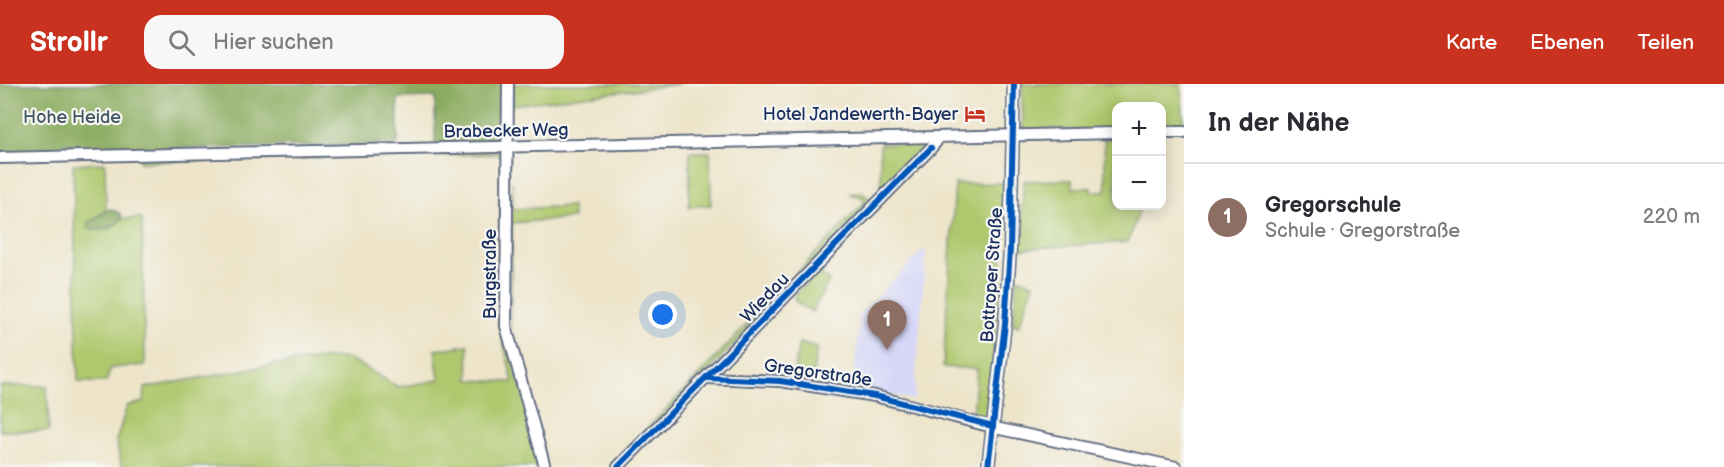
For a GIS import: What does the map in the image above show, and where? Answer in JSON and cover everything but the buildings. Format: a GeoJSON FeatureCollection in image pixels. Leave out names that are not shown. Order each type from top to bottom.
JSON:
{"type":"FeatureCollection","features":[{"type":"Feature","properties":{"kind":"main road","name":"Bottroper Straße"},"geometry":{"type":"LineString","coordinates":[[988,467],[1007,291],[1014,84]]}},
{"type":"Feature","properties":{"kind":"street","name":"Burgstraße"},"geometry":{"type":"LineString","coordinates":[[508,84],[506,326],[545,467]]}},
{"type":"Feature","properties":{"kind":"street"},"geometry":{"type":"LineString","coordinates":[[1166,132],[1184,132]]}},
{"type":"Feature","properties":{"kind":"street","name":"Brabecker Weg"},"geometry":{"type":"LineString","coordinates":[[0,158],[1112,133]]}},
{"type":"Feature","properties":{"kind":"street","name":"Wiedau"},"geometry":{"type":"LineString","coordinates":[[618,467],[931,148],[936,138]]}},
{"type":"Feature","properties":{"kind":"street","name":"Gregorstraße"},"geometry":{"type":"LineString","coordinates":[[707,378],[780,381],[875,396],[993,426],[1176,467]]}},
{"type":"Feature","properties":{"kind":"shaded area"},"geometry":{"type":"Polygon","coordinates":[[[923,250],[926,250],[914,400],[853,386],[860,314],[923,250]]]}},
{"type":"Feature","properties":{"kind":"green space","name":"Hohe Heide"},"geometry":{"type":"Polygon","coordinates":[[[0,84],[504,84],[502,143],[435,144],[435,97],[398,98],[398,144],[0,152],[0,84]]]}},
{"type":"Feature","properties":{"kind":"green space"},"geometry":{"type":"Polygon","coordinates":[[[513,84],[680,84],[513,105],[513,84]]]}},
{"type":"Feature","properties":{"kind":"green space"},"geometry":{"type":"Polygon","coordinates":[[[1022,84],[1181,84],[1184,130],[1166,131],[1166,102],[1112,102],[1112,132],[1051,129],[1023,131],[1022,84]]]}},
{"type":"Feature","properties":{"kind":"green space"},"geometry":{"type":"Polygon","coordinates":[[[1104,139],[1112,139],[1112,210],[1140,210],[1128,242],[1019,249],[1024,181],[1072,180],[1073,188],[1091,188],[1091,192],[1106,191],[1104,139]]]}},
{"type":"Feature","properties":{"kind":"green space"},"geometry":{"type":"Polygon","coordinates":[[[919,143],[923,150],[881,193],[880,144],[919,143]]]}},
{"type":"Feature","properties":{"kind":"green space"},"geometry":{"type":"Polygon","coordinates":[[[499,151],[502,157],[496,154],[140,162],[140,158],[499,151]]]}},
{"type":"Feature","properties":{"kind":"green space"},"geometry":{"type":"Polygon","coordinates":[[[690,152],[710,152],[711,205],[689,207],[690,152]]]}},
{"type":"Feature","properties":{"kind":"green space"},"geometry":{"type":"Polygon","coordinates":[[[502,157],[502,310],[498,312],[502,157]]]}},
{"type":"Feature","properties":{"kind":"green space"},"geometry":{"type":"Polygon","coordinates":[[[105,163],[106,210],[91,221],[95,230],[110,229],[121,219],[142,218],[145,365],[111,368],[106,382],[78,382],[73,164],[105,163]]]}},
{"type":"Feature","properties":{"kind":"green space"},"geometry":{"type":"Polygon","coordinates":[[[512,182],[513,209],[572,206],[573,218],[512,223],[510,336],[512,182]]]}},
{"type":"Feature","properties":{"kind":"green space"},"geometry":{"type":"Polygon","coordinates":[[[1006,183],[1000,296],[987,417],[973,415],[977,369],[943,367],[955,184],[1006,183]]]}},
{"type":"Feature","properties":{"kind":"green space"},"geometry":{"type":"Polygon","coordinates":[[[861,192],[873,201],[615,467],[610,467],[866,201],[860,196],[850,194],[861,192]]]}},
{"type":"Feature","properties":{"kind":"green space"},"geometry":{"type":"Polygon","coordinates":[[[110,209],[121,214],[122,217],[115,225],[103,230],[88,228],[88,223],[110,209]]]}},
{"type":"Feature","properties":{"kind":"green space"},"geometry":{"type":"Polygon","coordinates":[[[818,271],[829,281],[812,312],[796,302],[794,296],[818,271]]]}},
{"type":"Feature","properties":{"kind":"green space"},"geometry":{"type":"Polygon","coordinates":[[[1017,278],[1034,284],[1019,326],[1013,324],[1017,278]]]}},
{"type":"Feature","properties":{"kind":"green space"},"geometry":{"type":"Polygon","coordinates":[[[498,320],[502,321],[543,467],[122,467],[116,441],[127,406],[144,402],[145,388],[277,364],[332,358],[345,358],[357,363],[398,387],[439,380],[435,350],[468,345],[469,380],[513,382],[498,320]]]}},
{"type":"Feature","properties":{"kind":"green space"},"geometry":{"type":"Polygon","coordinates":[[[799,343],[817,348],[812,379],[793,375],[799,343]]]}},
{"type":"Feature","properties":{"kind":"green space"},"geometry":{"type":"Polygon","coordinates":[[[0,386],[47,386],[49,431],[0,431],[0,386]]]}},
{"type":"Feature","properties":{"kind":"cycle path"},"geometry":{"type":"LineString","coordinates":[[988,467],[1005,324],[1010,249],[1014,84]]}},
{"type":"Feature","properties":{"kind":"cycle path"},"geometry":{"type":"LineString","coordinates":[[618,467],[931,148]]}},
{"type":"Feature","properties":{"kind":"cycle path"},"geometry":{"type":"LineString","coordinates":[[707,378],[780,381],[875,396],[993,426]]}},
{"type":"Feature","properties":{"kind":"place","name":"Hotel Jandewerth-Bayer"},"geometry":{"type":"Point","coordinates":[975,114]}},
{"type":"Feature","properties":{"kind":"place","name":"Gregorschule"},"geometry":{"type":"Point","coordinates":[887,350]}}]}
